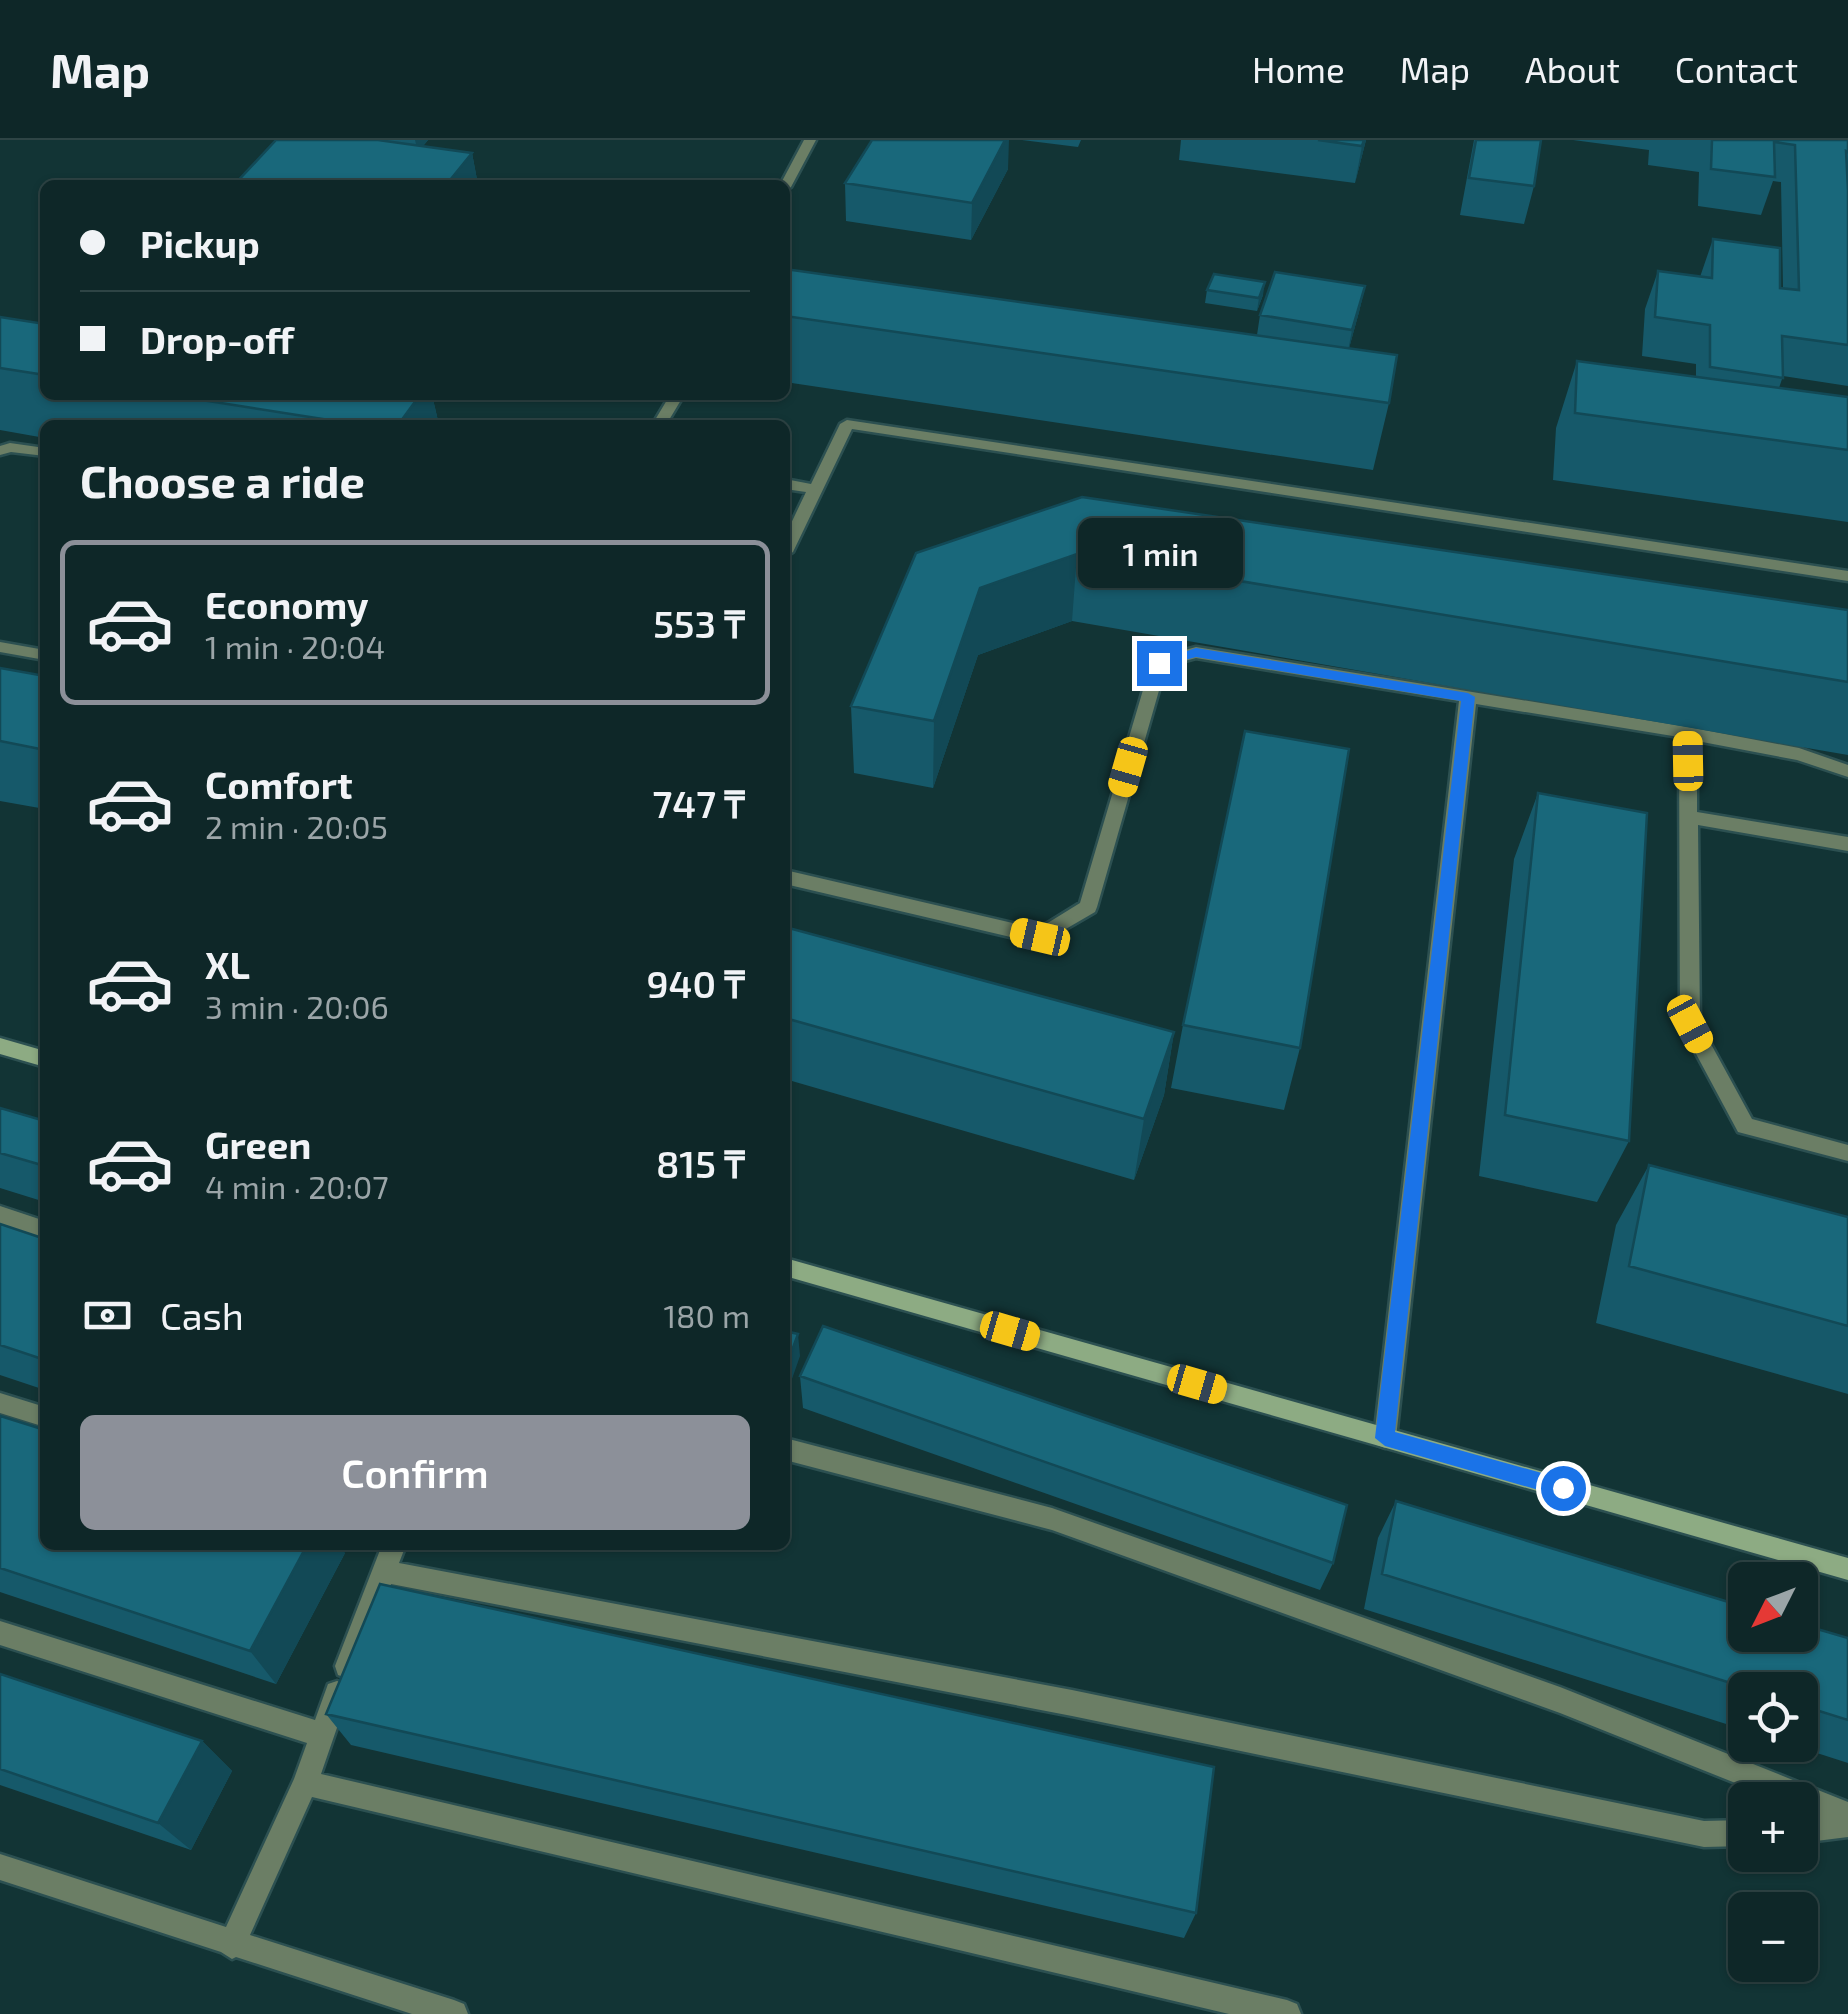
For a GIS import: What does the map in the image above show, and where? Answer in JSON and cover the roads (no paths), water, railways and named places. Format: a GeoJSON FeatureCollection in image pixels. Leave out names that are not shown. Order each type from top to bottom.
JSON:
{"type":"FeatureCollection","features":[{"type":"Feature","properties":{"kind":"street"},"geometry":{"type":"LineString","coordinates":[[0,1046],[40,1058]]}},
{"type":"Feature","properties":{"kind":"street"},"geometry":{"type":"LineString","coordinates":[[790,1269],[1848,1569]]}},
{"type":"Feature","properties":{"kind":"lane"},"geometry":{"type":"LineString","coordinates":[[789,180],[810,140]]}},
{"type":"Feature","properties":{"kind":"lane"},"geometry":{"type":"LineString","coordinates":[[790,542],[847,424],[1848,576]]}},
{"type":"Feature","properties":{"kind":"lane"},"geometry":{"type":"LineString","coordinates":[[0,451],[10,447],[40,451]]}},
{"type":"Feature","properties":{"kind":"lane"},"geometry":{"type":"LineString","coordinates":[[790,485],[815,489]]}},
{"type":"Feature","properties":{"kind":"lane"},"geometry":{"type":"LineString","coordinates":[[0,647],[40,654]]}},
{"type":"Feature","properties":{"kind":"lane"},"geometry":{"type":"LineString","coordinates":[[790,878],[1040,937],[1088,907],[1159,663],[1196,652],[1688,733],[1799,754],[1848,771]]}},
{"type":"Feature","properties":{"kind":"lane"},"geometry":{"type":"LineString","coordinates":[[1385,1438],[1468,697]]}},
{"type":"Feature","properties":{"kind":"lane"},"geometry":{"type":"LineString","coordinates":[[1688,733],[1690,1024],[1745,1126],[1848,1152]]}},
{"type":"Feature","properties":{"kind":"lane"},"geometry":{"type":"LineString","coordinates":[[1688,816],[1848,844]]}},
{"type":"Feature","properties":{"kind":"lane"},"geometry":{"type":"LineString","coordinates":[[0,1216],[40,1228]]}},
{"type":"Feature","properties":{"kind":"lane"},"geometry":{"type":"LineString","coordinates":[[0,1403],[40,1415]]}},
{"type":"Feature","properties":{"kind":"lane"},"geometry":{"type":"LineString","coordinates":[[790,1450],[1052,1519],[1560,1700],[1848,1816]]}},
{"type":"Feature","properties":{"kind":"lane"},"geometry":{"type":"LineString","coordinates":[[232,1945],[306,1783],[392,1550]]}},
{"type":"Feature","properties":{"kind":"lane"},"geometry":{"type":"LineString","coordinates":[[382,1572],[1072,1703],[1704,1834],[1728,1834]]}},
{"type":"Feature","properties":{"kind":"lane"},"geometry":{"type":"LineString","coordinates":[[0,1633],[321,1734]]}},
{"type":"Feature","properties":{"kind":"lane"},"geometry":{"type":"LineString","coordinates":[[306,1783],[1287,2014]]}},
{"type":"Feature","properties":{"kind":"lane"},"geometry":{"type":"LineString","coordinates":[[1818,1828],[1848,1824]]}},
{"type":"Feature","properties":{"kind":"lane"},"geometry":{"type":"LineString","coordinates":[[0,1866],[232,1945],[454,2014]]}}]}
